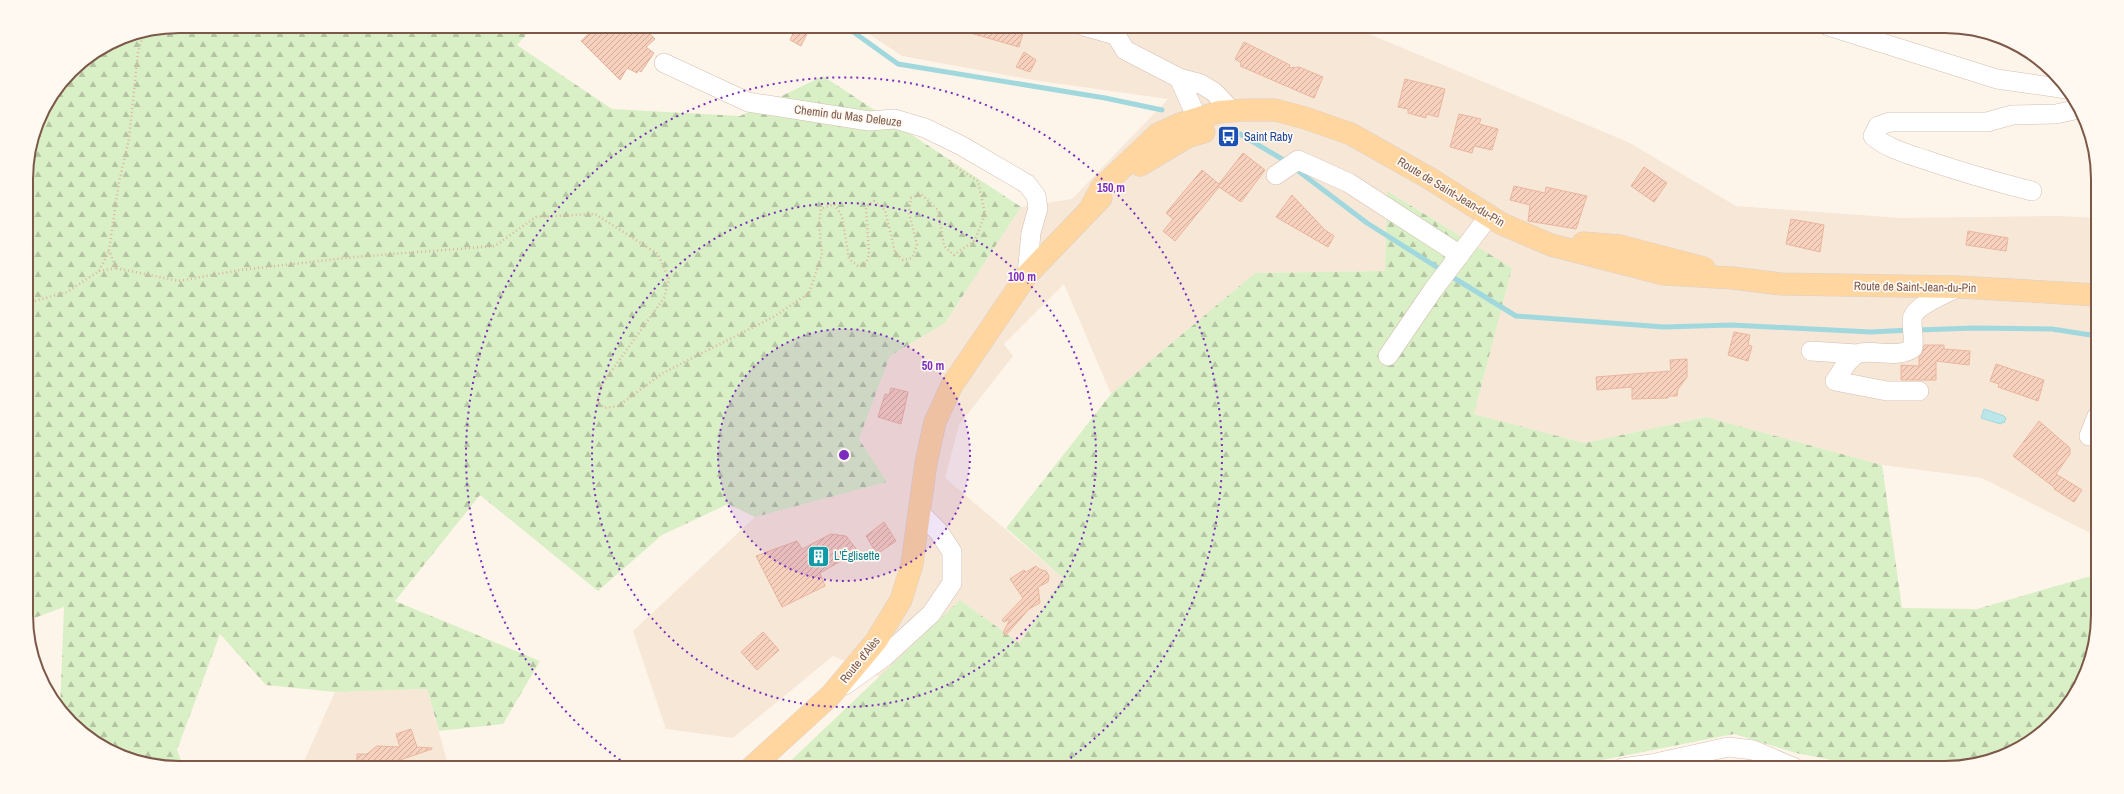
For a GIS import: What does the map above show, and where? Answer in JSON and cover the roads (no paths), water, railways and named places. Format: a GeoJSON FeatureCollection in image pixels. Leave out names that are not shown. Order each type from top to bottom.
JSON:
{"type":"FeatureCollection","features":[{"type":"Feature","properties":{"kind":"main road","name":"Route de Saint-Jean-du-Pin"},"geometry":{"type":"LineString","coordinates":[[1091,207],[1102,187],[1158,134],[1197,118],[1232,111],[1275,110],[1329,125],[1351,134],[1429,178],[1502,224],[1535,237],[1620,246],[1718,271],[1733,278],[1781,284],[1959,287],[2091,295]]}},
{"type":"Feature","properties":{"kind":"main road","name":"Route de Saint-Jean-du-Pin"},"geometry":{"type":"LineString","coordinates":[[919,516],[926,463],[935,422],[952,385],[1027,276],[1091,207],[1125,176],[1155,155],[1186,137],[1245,122],[1275,122],[1369,144]]}},
{"type":"Feature","properties":{"kind":"main road","name":"Route d'Alès"},"geometry":{"type":"LineString","coordinates":[[759,761],[831,695],[876,642],[901,600],[912,564],[919,516]]}},
{"type":"Feature","properties":{"kind":"street"},"geometry":{"type":"LineString","coordinates":[[1118,33],[1125,50],[1179,78],[1201,84],[1214,92],[1232,111]]}},
{"type":"Feature","properties":{"kind":"street"},"geometry":{"type":"LineString","coordinates":[[1850,33],[1997,79],[2059,88]]}},
{"type":"Feature","properties":{"kind":"street","name":"Chemin du Mas Deleuze"},"geometry":{"type":"LineString","coordinates":[[664,63],[748,102],[869,121],[895,119],[924,128],[955,143],[1027,184],[1036,196],[1038,208],[1031,233],[1027,276]]}},
{"type":"Feature","properties":{"kind":"street"},"geometry":{"type":"LineString","coordinates":[[1179,78],[1197,118]]}},
{"type":"Feature","properties":{"kind":"street"},"geometry":{"type":"LineString","coordinates":[[2032,191],[1980,178],[1883,145],[1873,136],[1878,126],[1890,122],[1987,122],[2012,115],[2056,114],[2074,110]]}},
{"type":"Feature","properties":{"kind":"street"},"geometry":{"type":"LineString","coordinates":[[1286,167],[1349,183],[1458,257]]}},
{"type":"Feature","properties":{"kind":"street"},"geometry":{"type":"LineString","coordinates":[[1388,356],[1433,290],[1489,216]]}},
{"type":"Feature","properties":{"kind":"street"},"geometry":{"type":"LineString","coordinates":[[1811,351],[1857,354],[1906,353],[1913,348],[1915,312],[1925,304],[1959,287]]}},
{"type":"Feature","properties":{"kind":"street"},"geometry":{"type":"LineString","coordinates":[[1857,354],[1848,361],[1835,382],[1887,390],[1919,390]]}},
{"type":"Feature","properties":{"kind":"street"},"geometry":{"type":"LineString","coordinates":[[2089,436],[2091,431]]}},
{"type":"Feature","properties":{"kind":"street"},"geometry":{"type":"LineString","coordinates":[[831,695],[884,657],[931,614],[952,583],[952,552],[939,532],[919,516]]}},
{"type":"Feature","properties":{"kind":"street"},"geometry":{"type":"LineString","coordinates":[[1665,761],[1728,747],[1753,750],[1779,761]]}},
{"type":"Feature","properties":{"kind":"water"},"geometry":{"type":"Polygon","coordinates":[[[1984,409],[2004,416],[2006,418],[2004,423],[2002,422],[2001,424],[1981,418],[1984,409]]]}},
{"type":"Feature","properties":{"kind":"waterway"},"geometry":{"type":"LineString","coordinates":[[855,33],[898,64],[1105,98],[1162,110]]}},
{"type":"Feature","properties":{"kind":"waterway"},"geometry":{"type":"LineString","coordinates":[[1240,134],[1287,162]]}},
{"type":"Feature","properties":{"kind":"waterway"},"geometry":{"type":"LineString","coordinates":[[1293,167],[1367,223],[1443,271]]}},
{"type":"Feature","properties":{"kind":"waterway"},"geometry":{"type":"LineString","coordinates":[[1449,275],[1516,316],[1664,327],[1731,325],[1871,332],[1909,330]]}},
{"type":"Feature","properties":{"kind":"waterway"},"geometry":{"type":"LineString","coordinates":[[1917,330],[1974,328],[2052,329],[2091,335]]}},
{"type":"Feature","properties":{"kind":"place","name":"Saint Raby"},"geometry":{"type":"Point","coordinates":[1228,137]}},
{"type":"Feature","properties":{"kind":"place","name":"L'Églisette"},"geometry":{"type":"Point","coordinates":[819,556]}}]}
